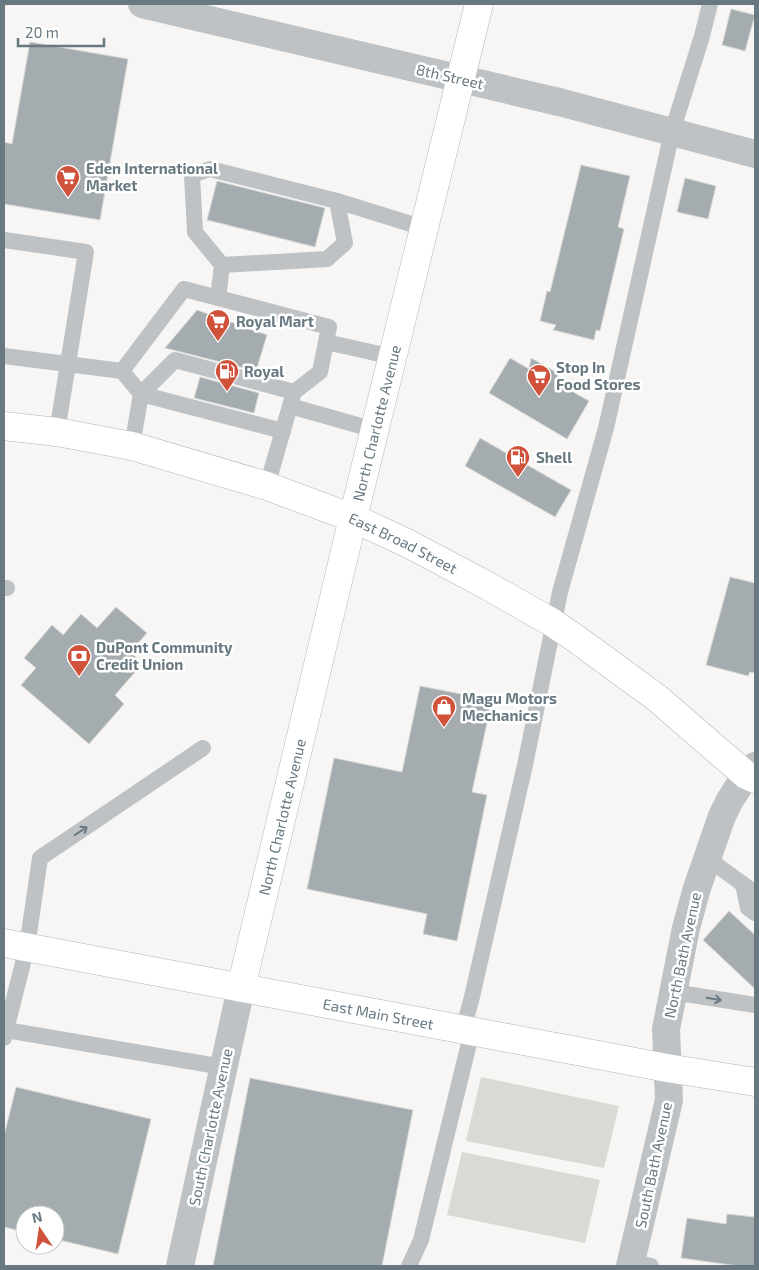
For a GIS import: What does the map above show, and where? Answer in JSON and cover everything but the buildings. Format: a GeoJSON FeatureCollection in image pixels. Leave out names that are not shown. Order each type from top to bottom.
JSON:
{"type":"FeatureCollection","features":[{"type":"Feature","properties":{"kind":"main road","name":"North Charlotte Avenue"},"geometry":{"type":"LineString","coordinates":[[241,988],[353,518],[479,4]]}},
{"type":"Feature","properties":{"kind":"main road","name":"East Broad Street"},"geometry":{"type":"LineString","coordinates":[[4,426],[57,432],[132,446],[267,486],[353,518],[407,543],[553,623],[656,698],[753,777]]}},
{"type":"Feature","properties":{"kind":"main road","name":"East Main Street"},"geometry":{"type":"LineString","coordinates":[[16,945],[667,1068],[755,1082]]}},
{"type":"Feature","properties":{"kind":"street","name":"8th Street"},"geometry":{"type":"LineString","coordinates":[[142,4],[461,78],[755,154]]}},
{"type":"Feature","properties":{"kind":"street","name":"North Bath Avenue"},"geometry":{"type":"LineString","coordinates":[[667,1068],[666,1029],[686,928],[697,888],[730,800],[753,777]]}},
{"type":"Feature","properties":{"kind":"street","name":"South Charlotte Avenue"},"geometry":{"type":"LineString","coordinates":[[180,1266],[241,988]]}},
{"type":"Feature","properties":{"kind":"street","name":"South Bath Avenue"},"geometry":{"type":"LineString","coordinates":[[637,1265],[669,1100],[667,1068]]}},
{"type":"Feature","properties":{"kind":"lane"},"geometry":{"type":"LineString","coordinates":[[409,1266],[421,1240],[467,1030],[471,1000],[525,765],[553,623],[606,428],[672,132],[710,4]]}},
{"type":"Feature","properties":{"kind":"lane"},"geometry":{"type":"LineString","coordinates":[[218,298],[222,265],[195,232],[192,175],[210,169],[337,201],[424,228]]}},
{"type":"Feature","properties":{"kind":"lane"},"geometry":{"type":"LineString","coordinates":[[222,265],[327,259],[345,244],[337,201]]}},
{"type":"Feature","properties":{"kind":"lane"},"geometry":{"type":"LineString","coordinates":[[4,240],[86,252],[57,432]]}},
{"type":"Feature","properties":{"kind":"lane"},"geometry":{"type":"LineString","coordinates":[[122,371],[184,289],[329,327],[320,372],[292,399],[267,486]]}},
{"type":"Feature","properties":{"kind":"lane"},"geometry":{"type":"LineString","coordinates":[[326,342],[393,357]]}},
{"type":"Feature","properties":{"kind":"lane"},"geometry":{"type":"LineString","coordinates":[[4,356],[122,371],[141,394],[283,432]]}},
{"type":"Feature","properties":{"kind":"lane"},"geometry":{"type":"LineString","coordinates":[[132,446],[141,394],[175,360],[292,399],[375,430]]}},
{"type":"Feature","properties":{"kind":"lane"},"geometry":{"type":"LineString","coordinates":[[203,748],[40,858],[16,945],[5,1034],[223,1067]]}},
{"type":"Feature","properties":{"kind":"lane"},"geometry":{"type":"LineString","coordinates":[[708,858],[749,888],[748,908],[755,914]]}},
{"type":"Feature","properties":{"kind":"lane"},"geometry":{"type":"LineString","coordinates":[[673,992],[755,1005]]}},
{"type":"Feature","properties":{"kind":"shaded area"},"geometry":{"type":"Polygon","coordinates":[[[481,1077],[619,1106],[604,1168],[466,1141],[481,1077]]]}},
{"type":"Feature","properties":{"kind":"shaded area"},"geometry":{"type":"Polygon","coordinates":[[[462,1152],[600,1180],[585,1243],[447,1215],[462,1152]]]}},
{"type":"Feature","properties":{"kind":"place","name":"Eden International Market"},"geometry":{"type":"Point","coordinates":[68,198]}},
{"type":"Feature","properties":{"kind":"place","name":"Royal Mart"},"geometry":{"type":"Point","coordinates":[218,342]}},
{"type":"Feature","properties":{"kind":"place","name":"Royal"},"geometry":{"type":"Point","coordinates":[227,392]}},
{"type":"Feature","properties":{"kind":"place","name":"Stop In Food Stores"},"geometry":{"type":"Point","coordinates":[539,397]}},
{"type":"Feature","properties":{"kind":"place","name":"Shell"},"geometry":{"type":"Point","coordinates":[518,478]}},
{"type":"Feature","properties":{"kind":"place","name":"DuPont Community Credit Union"},"geometry":{"type":"Point","coordinates":[79,677]}},
{"type":"Feature","properties":{"kind":"place","name":"Magu Motors Mechanics"},"geometry":{"type":"Point","coordinates":[444,728]}}]}
